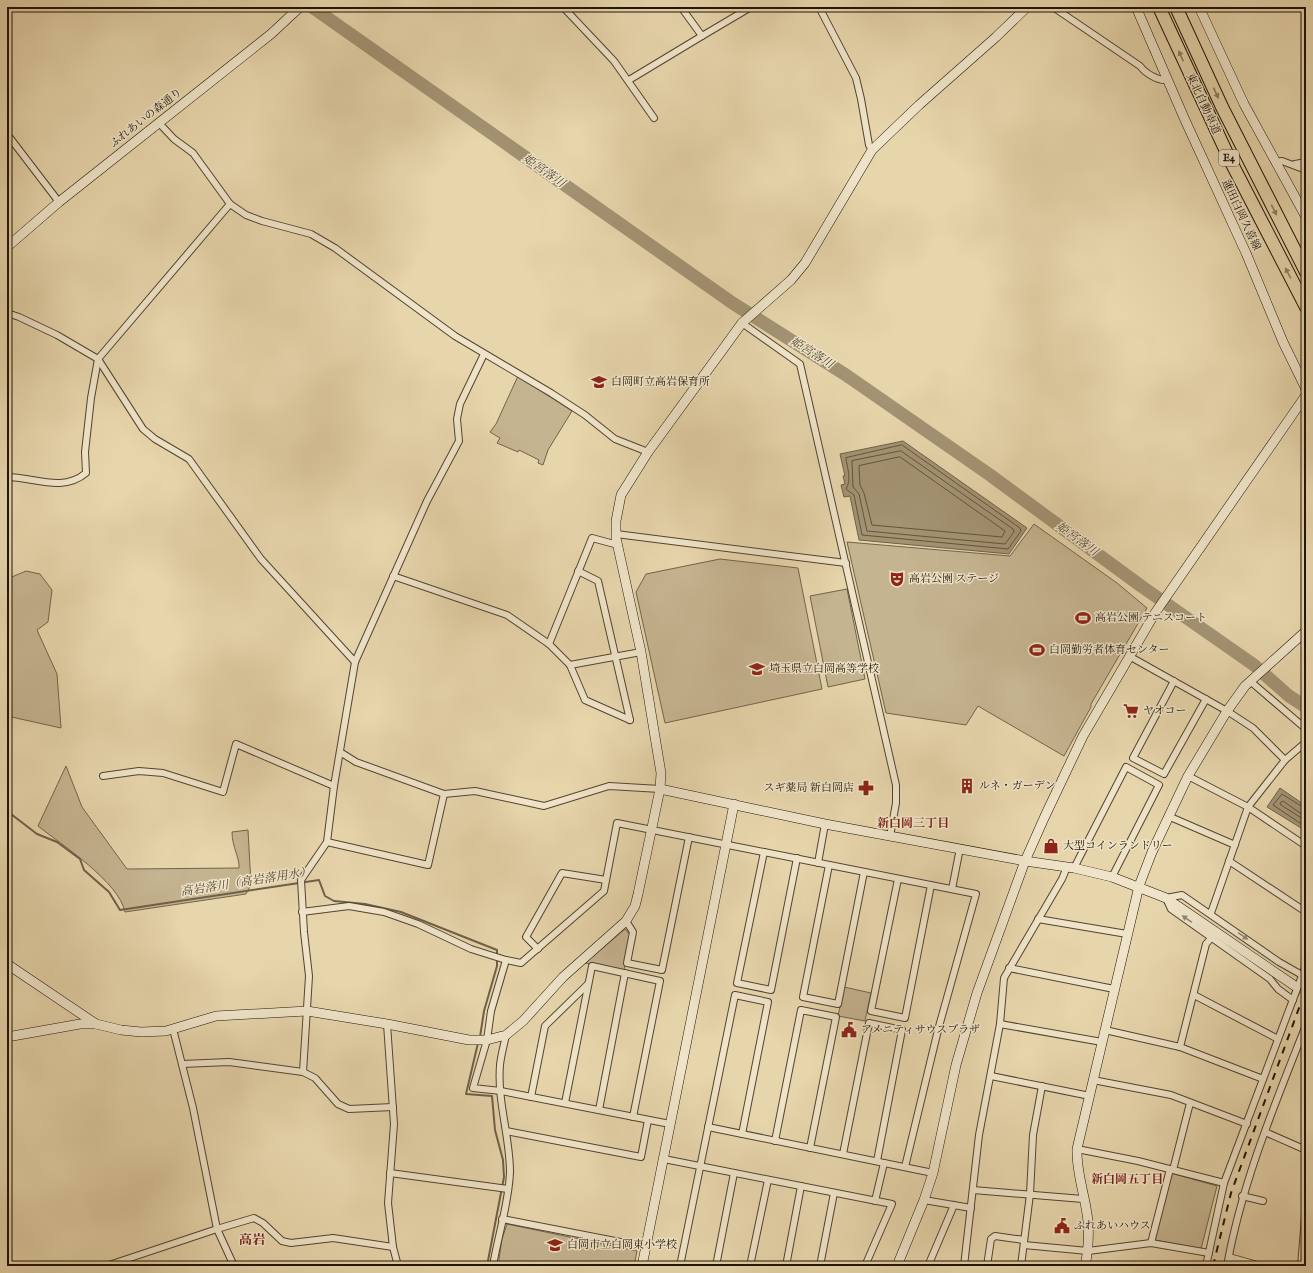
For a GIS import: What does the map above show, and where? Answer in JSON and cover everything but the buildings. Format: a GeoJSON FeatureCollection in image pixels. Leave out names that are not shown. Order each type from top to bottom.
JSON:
{"type":"FeatureCollection","features":[{"type":"Feature","properties":{"kind":"highway","name":"東北自動車道"},"geometry":{"type":"LineString","coordinates":[[1159,7],[1231,162],[1306,307]]}},
{"type":"Feature","properties":{"kind":"highway","name":"東北自動車道"},"geometry":{"type":"LineString","coordinates":[[1176,7],[1232,128],[1306,272]]}},
{"type":"Feature","properties":{"kind":"street","name":"ふれあいの森通り"},"geometry":{"type":"LineString","coordinates":[[7,247],[59,202],[271,34],[300,7]]}},
{"type":"Feature","properties":{"kind":"street"},"geometry":{"type":"LineString","coordinates":[[563,7],[604,50],[629,80],[654,118]]}},
{"type":"Feature","properties":{"kind":"street"},"geometry":{"type":"LineString","coordinates":[[681,7],[702,36]]}},
{"type":"Feature","properties":{"kind":"street"},"geometry":{"type":"LineString","coordinates":[[629,80],[750,7]]}},
{"type":"Feature","properties":{"kind":"street"},"geometry":{"type":"LineString","coordinates":[[819,7],[856,78],[861,99],[868,145],[872,150]]}},
{"type":"Feature","properties":{"kind":"street"},"geometry":{"type":"LineString","coordinates":[[7,1037],[80,1024],[96,1024],[121,1030],[141,1032],[173,1029],[216,1016],[307,1011],[387,1024],[469,1040],[487,1040],[506,1035],[524,1022],[563,977],[626,921],[635,906],[638,894],[660,789],[661,773],[641,652],[616,534],[616,521],[621,495],[648,452],[742,323],[791,280],[805,263],[872,150],[919,105],[996,37],[1027,7]]}},
{"type":"Feature","properties":{"kind":"street"},"geometry":{"type":"LineString","coordinates":[[1053,7],[1142,69],[1162,80],[1167,80]]}},
{"type":"Feature","properties":{"kind":"street","name":"蓮田白岡久喜線"},"geometry":{"type":"LineString","coordinates":[[1136,7],[1167,80],[1246,252],[1283,342],[1306,389]]}},
{"type":"Feature","properties":{"kind":"street"},"geometry":{"type":"LineString","coordinates":[[1199,7],[1244,104],[1306,217]]}},
{"type":"Feature","properties":{"kind":"street"},"geometry":{"type":"LineString","coordinates":[[159,123],[174,139],[193,153],[230,204],[246,215],[262,222],[311,234],[335,248],[455,336],[574,408],[615,439],[648,452]]}},
{"type":"Feature","properties":{"kind":"street"},"geometry":{"type":"LineString","coordinates":[[7,134],[59,202]]}},
{"type":"Feature","properties":{"kind":"street"},"geometry":{"type":"LineString","coordinates":[[1275,162],[1282,160],[1295,164],[1306,170]]}},
{"type":"Feature","properties":{"kind":"street"},"geometry":{"type":"LineString","coordinates":[[1295,164],[1306,162]]}},
{"type":"Feature","properties":{"kind":"street"},"geometry":{"type":"LineString","coordinates":[[7,477],[58,485],[77,480],[86,473],[85,452],[90,406],[98,359],[230,204]]}},
{"type":"Feature","properties":{"kind":"street"},"geometry":{"type":"LineString","coordinates":[[7,314],[19,317],[57,335],[98,359],[143,429],[155,439],[189,459],[261,559],[355,662]]}},
{"type":"Feature","properties":{"kind":"street"},"geometry":{"type":"LineString","coordinates":[[742,323],[800,364],[896,785],[896,803],[890,836]]}},
{"type":"Feature","properties":{"kind":"street"},"geometry":{"type":"LineString","coordinates":[[303,1072],[310,976],[302,912],[301,880],[327,842],[334,786],[355,662],[426,501],[459,441],[457,420],[460,404],[484,354]]}},
{"type":"Feature","properties":{"kind":"street"},"geometry":{"type":"LineString","coordinates":[[897,1266],[924,1200],[933,1173],[956,1065],[975,1000],[1025,861],[1083,736],[1157,610],[1306,395]]}},
{"type":"Feature","properties":{"kind":"street"},"geometry":{"type":"LineString","coordinates":[[616,534],[846,563]]}},
{"type":"Feature","properties":{"kind":"street"},"geometry":{"type":"LineString","coordinates":[[549,644],[592,538],[618,545]]}},
{"type":"Feature","properties":{"kind":"street"},"geometry":{"type":"LineString","coordinates":[[392,576],[507,615],[549,644],[570,665],[585,700],[630,720],[598,581],[578,572]]}},
{"type":"Feature","properties":{"kind":"street"},"geometry":{"type":"LineString","coordinates":[[1086,1266],[1088,1251],[1088,1222],[1076,1166],[1077,1149],[1139,886],[1168,816],[1188,776],[1227,711],[1250,681],[1306,631]]}},
{"type":"Feature","properties":{"kind":"street"},"geometry":{"type":"LineString","coordinates":[[570,665],[641,652]]}},
{"type":"Feature","properties":{"kind":"street"},"geometry":{"type":"LineString","coordinates":[[1129,656],[1227,711],[1253,728],[1285,760]]}},
{"type":"Feature","properties":{"kind":"street"},"geometry":{"type":"LineString","coordinates":[[1174,681],[1133,758],[1164,774],[1206,699]]}},
{"type":"Feature","properties":{"kind":"street"},"geometry":{"type":"LineString","coordinates":[[1250,681],[1306,729]]}},
{"type":"Feature","properties":{"kind":"street"},"geometry":{"type":"LineString","coordinates":[[1211,913],[1248,807],[1285,760],[1306,742]]}},
{"type":"Feature","properties":{"kind":"street"},"geometry":{"type":"LineString","coordinates":[[103,776],[139,771],[163,773],[223,792],[236,744],[334,786]]}},
{"type":"Feature","properties":{"kind":"street"},"geometry":{"type":"LineString","coordinates":[[340,752],[356,762],[444,794],[475,791],[544,806],[609,786],[660,789],[825,824],[1025,861],[1070,867],[1112,876],[1166,898],[1294,986]]}},
{"type":"Feature","properties":{"kind":"street"},"geometry":{"type":"LineString","coordinates":[[964,1266],[979,1135],[1000,1024],[1004,978],[1070,867],[1126,767],[1159,785],[1112,876]]}},
{"type":"Feature","properties":{"kind":"street"},"geometry":{"type":"LineString","coordinates":[[1188,776],[1248,807],[1306,846]]}},
{"type":"Feature","properties":{"kind":"street"},"geometry":{"type":"LineString","coordinates":[[327,842],[428,865],[444,794]]}},
{"type":"Feature","properties":{"kind":"street"},"geometry":{"type":"LineString","coordinates":[[642,1266],[734,804]]}},
{"type":"Feature","properties":{"kind":"street"},"geometry":{"type":"LineString","coordinates":[[1168,816],[1235,844]]}},
{"type":"Feature","properties":{"kind":"street"},"geometry":{"type":"LineString","coordinates":[[302,912],[349,906],[384,912],[418,924],[471,949],[521,963],[604,891],[617,822],[976,894],[938,1030],[905,1167]]}},
{"type":"Feature","properties":{"kind":"street"},"geometry":{"type":"LineString","coordinates":[[818,863],[825,824]]}},
{"type":"Feature","properties":{"kind":"street"},"geometry":{"type":"LineString","coordinates":[[626,921],[633,932],[627,963],[662,970],[689,837]]}},
{"type":"Feature","properties":{"kind":"street"},"geometry":{"type":"LineString","coordinates":[[952,889],[960,848]]}},
{"type":"Feature","properties":{"kind":"street"},"geometry":{"type":"LineString","coordinates":[[764,852],[737,983],[771,990],[796,858]]}},
{"type":"Feature","properties":{"kind":"street"},"geometry":{"type":"LineString","coordinates":[[1229,860],[1306,912]]}},
{"type":"Feature","properties":{"kind":"street"},"geometry":{"type":"LineString","coordinates":[[829,865],[803,997],[838,1004],[864,872]]}},
{"type":"Feature","properties":{"kind":"street"},"geometry":{"type":"LineString","coordinates":[[538,949],[526,937],[562,873],[606,880]]}},
{"type":"Feature","properties":{"kind":"street"},"geometry":{"type":"LineString","coordinates":[[898,879],[871,1011],[905,1018],[931,885]]}},
{"type":"Feature","properties":{"kind":"street"},"geometry":{"type":"LineString","coordinates":[[1166,898],[1182,895],[1211,913],[1279,962],[1302,975]]}},
{"type":"Feature","properties":{"kind":"street"},"geometry":{"type":"LineString","coordinates":[[1166,898],[1171,909],[1270,979],[1278,990],[1293,1000]]}},
{"type":"Feature","properties":{"kind":"street"},"geometry":{"type":"LineString","coordinates":[[1038,919],[1127,934]]}},
{"type":"Feature","properties":{"kind":"street"},"geometry":{"type":"LineString","coordinates":[[1180,1047],[1206,944],[1212,937]]}},
{"type":"Feature","properties":{"kind":"street"},"geometry":{"type":"LineString","coordinates":[[506,960],[491,1012],[487,1040],[473,1088],[501,1091],[670,1124]]}},
{"type":"Feature","properties":{"kind":"street"},"geometry":{"type":"LineString","coordinates":[[7,964],[96,1024]]}},
{"type":"Feature","properties":{"kind":"street"},"geometry":{"type":"LineString","coordinates":[[1206,1266],[1224,1183],[1306,965]]}},
{"type":"Feature","properties":{"kind":"street"},"geometry":{"type":"LineString","coordinates":[[565,1104],[592,966],[660,981],[633,1117]]}},
{"type":"Feature","properties":{"kind":"street"},"geometry":{"type":"LineString","coordinates":[[1009,968],[1114,989]]}},
{"type":"Feature","properties":{"kind":"street"},"geometry":{"type":"LineString","coordinates":[[599,1110],[626,973]]}},
{"type":"Feature","properties":{"kind":"street"},"geometry":{"type":"LineString","coordinates":[[531,1097],[545,1026],[588,984]]}},
{"type":"Feature","properties":{"kind":"street"},"geometry":{"type":"LineString","coordinates":[[680,1266],[735,995],[768,1002],[742,1134]]}},
{"type":"Feature","properties":{"kind":"street"},"geometry":{"type":"LineString","coordinates":[[1194,995],[1278,1039]]}},
{"type":"Feature","properties":{"kind":"street"},"geometry":{"type":"LineString","coordinates":[[775,1141],[801,1010],[836,1017],[810,1148]]}},
{"type":"Feature","properties":{"kind":"street"},"geometry":{"type":"LineString","coordinates":[[843,1154],[869,1023],[902,1030],[877,1161]]}},
{"type":"Feature","properties":{"kind":"street"},"geometry":{"type":"LineString","coordinates":[[387,1024],[394,1124],[388,1202],[392,1247],[399,1266]]}},
{"type":"Feature","properties":{"kind":"street"},"geometry":{"type":"LineString","coordinates":[[1000,1024],[1102,1042]]}},
{"type":"Feature","properties":{"kind":"street"},"geometry":{"type":"LineString","coordinates":[[1227,1266],[1242,1196],[1264,1132],[1306,1025]]}},
{"type":"Feature","properties":{"kind":"street"},"geometry":{"type":"LineString","coordinates":[[173,1029],[193,1108],[217,1229],[234,1266]]}},
{"type":"Feature","properties":{"kind":"street"},"geometry":{"type":"LineString","coordinates":[[1106,1030],[1180,1047],[1263,1079]]}},
{"type":"Feature","properties":{"kind":"street"},"geometry":{"type":"LineString","coordinates":[[493,1266],[497,1237],[508,1188],[509,1153],[501,1091],[500,1065],[506,1035]]}},
{"type":"Feature","properties":{"kind":"street"},"geometry":{"type":"LineString","coordinates":[[182,1064],[230,1062],[303,1072],[315,1078],[338,1104],[349,1109],[393,1107]]}},
{"type":"Feature","properties":{"kind":"street"},"geometry":{"type":"LineString","coordinates":[[991,1076],[1090,1096]]}},
{"type":"Feature","properties":{"kind":"street"},"geometry":{"type":"LineString","coordinates":[[1093,1080],[1171,1096],[1247,1124]]}},
{"type":"Feature","properties":{"kind":"street"},"geometry":{"type":"LineString","coordinates":[[1021,1266],[1030,1194],[1033,1135],[1042,1086]]}},
{"type":"Feature","properties":{"kind":"street"},"geometry":{"type":"LineString","coordinates":[[1151,1243],[1190,1103]]}},
{"type":"Feature","properties":{"kind":"street"},"geometry":{"type":"LineString","coordinates":[[506,1131],[641,1157],[648,1120]]}},
{"type":"Feature","properties":{"kind":"street"},"geometry":{"type":"LineString","coordinates":[[708,1128],[933,1173]]}},
{"type":"Feature","properties":{"kind":"street"},"geometry":{"type":"LineString","coordinates":[[1264,1132],[1306,1150]]}},
{"type":"Feature","properties":{"kind":"street"},"geometry":{"type":"LineString","coordinates":[[1077,1149],[1171,1169],[1224,1183]]}},
{"type":"Feature","properties":{"kind":"street"},"geometry":{"type":"LineString","coordinates":[[664,1159],[892,1204],[866,1266]]}},
{"type":"Feature","properties":{"kind":"street"},"geometry":{"type":"LineString","coordinates":[[875,1201],[884,1163]]}},
{"type":"Feature","properties":{"kind":"street"},"geometry":{"type":"LineString","coordinates":[[390,1173],[508,1188]]}},
{"type":"Feature","properties":{"kind":"street"},"geometry":{"type":"LineString","coordinates":[[716,1266],[734,1173]]}},
{"type":"Feature","properties":{"kind":"street"},"geometry":{"type":"LineString","coordinates":[[750,1266],[768,1180]]}},
{"type":"Feature","properties":{"kind":"street"},"geometry":{"type":"LineString","coordinates":[[786,1266],[801,1186]]}},
{"type":"Feature","properties":{"kind":"street"},"geometry":{"type":"LineString","coordinates":[[973,1190],[1083,1199]]}},
{"type":"Feature","properties":{"kind":"street"},"geometry":{"type":"LineString","coordinates":[[820,1266],[834,1193]]}},
{"type":"Feature","properties":{"kind":"street"},"geometry":{"type":"LineString","coordinates":[[1242,1196],[1262,1201]]}},
{"type":"Feature","properties":{"kind":"street"},"geometry":{"type":"LineString","coordinates":[[924,1200],[971,1208]]}},
{"type":"Feature","properties":{"kind":"street"},"geometry":{"type":"LineString","coordinates":[[1301,1266],[1306,1204]]}},
{"type":"Feature","properties":{"kind":"street"},"geometry":{"type":"LineString","coordinates":[[928,1266],[954,1205]]}},
{"type":"Feature","properties":{"kind":"street"},"geometry":{"type":"LineString","coordinates":[[106,1266],[254,1218],[263,1223],[282,1241],[291,1243],[333,1238],[392,1247]]}},
{"type":"Feature","properties":{"kind":"street"},"geometry":{"type":"LineString","coordinates":[[502,1219],[646,1248]]}},
{"type":"Feature","properties":{"kind":"street"},"geometry":{"type":"LineString","coordinates":[[988,1266],[991,1239],[995,1236],[1024,1242],[1088,1251],[1151,1243],[1208,1253]]}},
{"type":"Feature","properties":{"kind":"street"},"geometry":{"type":"LineString","coordinates":[[1228,1257],[1261,1266]]}},
{"type":"Feature","properties":{"kind":"shaded area"},"geometry":{"type":"Polygon","coordinates":[[[518,376],[572,411],[548,450],[543,465],[538,463],[539,460],[519,450],[518,452],[497,443],[500,438],[490,432],[496,424],[518,376]]]}},
{"type":"Feature","properties":{"kind":"shaded area"},"geometry":{"type":"Polygon","coordinates":[[[1034,524],[1117,583],[1147,608],[1091,704],[1091,707],[1064,756],[978,706],[966,725],[886,713],[847,542],[1010,556],[1034,524]]]}},
{"type":"Feature","properties":{"kind":"shaded area"},"geometry":{"type":"Polygon","coordinates":[[[720,559],[798,568],[822,689],[665,723],[636,592],[646,574],[720,559]]]}},
{"type":"Feature","properties":{"kind":"shaded area"},"geometry":{"type":"Polygon","coordinates":[[[26,571],[40,574],[52,590],[48,622],[37,630],[57,674],[61,728],[7,716],[7,579],[26,571]]]}},
{"type":"Feature","properties":{"kind":"shaded area"},"geometry":{"type":"Polygon","coordinates":[[[847,589],[865,679],[828,687],[810,596],[847,589]]]}},
{"type":"Feature","properties":{"kind":"shaded area"},"geometry":{"type":"Polygon","coordinates":[[[66,766],[82,807],[127,869],[239,868],[232,832],[248,830],[251,885],[246,894],[125,912],[121,900],[101,877],[38,826],[66,766]]]}},
{"type":"Feature","properties":{"kind":"shaded area"},"geometry":{"type":"Polygon","coordinates":[[[625,929],[630,935],[624,970],[585,963],[625,929]]]}},
{"type":"Feature","properties":{"kind":"shaded area"},"geometry":{"type":"Polygon","coordinates":[[[844,987],[871,993],[865,1021],[838,1016],[844,987]]]}},
{"type":"Feature","properties":{"kind":"shaded area"},"geometry":{"type":"Polygon","coordinates":[[[1171,1173],[1217,1186],[1201,1249],[1155,1240],[1171,1173]]]}},
{"type":"Feature","properties":{"kind":"shaded area","name":"白岡市立白岡東小学校"},"geometry":{"type":"Polygon","coordinates":[[[507,1224],[637,1251],[634,1266],[498,1266],[502,1239],[507,1224]]]}},
{"type":"Feature","properties":{"kind":"water"},"geometry":{"type":"Polygon","coordinates":[[[903,441],[1027,528],[1009,554],[859,540],[850,496],[844,497],[841,485],[845,484],[843,476],[845,476],[840,454],[903,441]]]}},
{"type":"Feature","properties":{"kind":"water"},"geometry":{"type":"Polygon","coordinates":[[[1280,788],[1306,806],[1306,831],[1267,807],[1280,788]]]}},
{"type":"Feature","properties":{"kind":"waterway","name":"姫宮落川"},"geometry":{"type":"LineString","coordinates":[[312,7],[731,302],[846,375],[990,475],[1141,586],[1254,665],[1289,696],[1306,707]]}},
{"type":"Feature","properties":{"kind":"waterway","name":"高岩落川（高岩落用水）"},"geometry":{"type":"LineString","coordinates":[[7,811],[37,834],[57,842],[80,859],[84,870],[109,892],[120,910],[319,880],[325,896],[334,901],[365,904],[401,912],[497,950],[497,966],[484,1011],[480,1037]]}},
{"type":"Feature","properties":{"kind":"waterway","name":"高岩落川（高岩落用水）"},"geometry":{"type":"LineString","coordinates":[[478,1043],[466,1094],[492,1096],[495,1130],[503,1160],[504,1177],[487,1266]]}},
{"type":"Feature","properties":{"kind":"tunnel"},"geometry":{"type":"LineString","coordinates":[[1295,986],[1306,995]]}},
{"type":"Feature","properties":{"kind":"railway"},"geometry":{"type":"LineString","coordinates":[[1213,1266],[1231,1193],[1306,989]]}},
{"type":"Feature","properties":{"kind":"place","name":"白岡町立高岩保育所"},"geometry":{"type":"Point","coordinates":[599,382]}},
{"type":"Feature","properties":{"kind":"place","name":"高岩公園 ステージ"},"geometry":{"type":"Point","coordinates":[897,579]}},
{"type":"Feature","properties":{"kind":"place","name":"高岩公園 テニスコート"},"geometry":{"type":"Point","coordinates":[1083,618]}},
{"type":"Feature","properties":{"kind":"place","name":"白岡勤労者体育センター"},"geometry":{"type":"Point","coordinates":[1037,650]}},
{"type":"Feature","properties":{"kind":"place","name":"埼玉県立白岡高等学校"},"geometry":{"type":"Point","coordinates":[757,669]}},
{"type":"Feature","properties":{"kind":"place","name":"ヤオコー"},"geometry":{"type":"Point","coordinates":[1131,711]}},
{"type":"Feature","properties":{"kind":"place","name":"ルネ・ガーデン"},"geometry":{"type":"Point","coordinates":[967,786]}},
{"type":"Feature","properties":{"kind":"place","name":"スギ薬局 新白岡店"},"geometry":{"type":"Point","coordinates":[866,788]}},
{"type":"Feature","properties":{"kind":"place","name":"大型コインランドリー"},"geometry":{"type":"Point","coordinates":[1051,846]}},
{"type":"Feature","properties":{"kind":"place","name":"アメニティサウスプラザ"},"geometry":{"type":"Point","coordinates":[849,1030]}},
{"type":"Feature","properties":{"kind":"place","name":"ふれあいハウス"},"geometry":{"type":"Point","coordinates":[1062,1226]}},
{"type":"Feature","properties":{"kind":"place","name":"白岡市立白岡東小学校"},"geometry":{"type":"Point","coordinates":[555,1245]}},
{"type":"Feature","properties":{"kind":"district","name":"新白岡三丁目"},"geometry":{"type":"Point","coordinates":[913,823]}},
{"type":"Feature","properties":{"kind":"district","name":"新白岡五丁目"},"geometry":{"type":"Point","coordinates":[1127,1179]}},
{"type":"Feature","properties":{"kind":"district","name":"高岩"},"geometry":{"type":"Point","coordinates":[252,1240]}}]}
